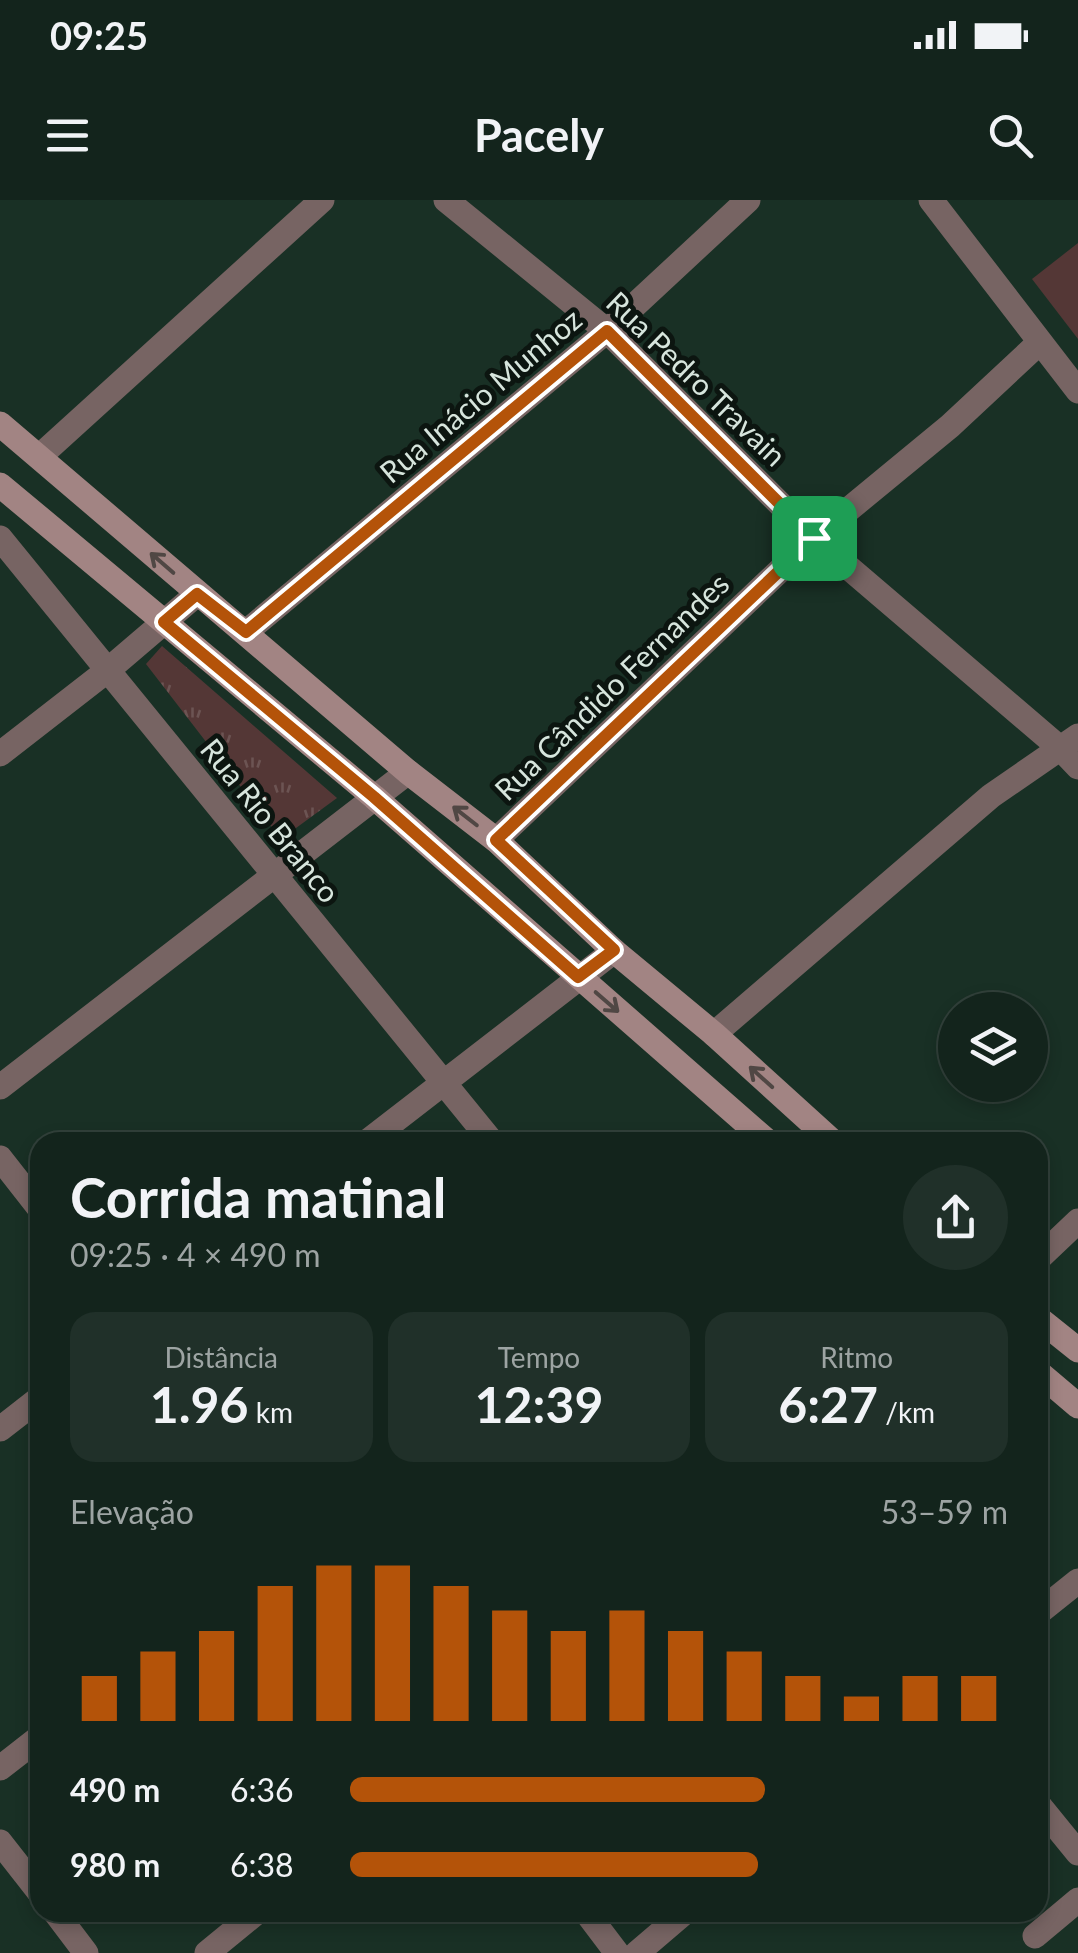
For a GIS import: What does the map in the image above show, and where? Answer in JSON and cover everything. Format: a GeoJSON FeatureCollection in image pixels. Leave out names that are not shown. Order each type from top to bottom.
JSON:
{"type":"FeatureCollection","features":[{"type":"Feature","properties":{"kind":"main road"},"geometry":{"type":"LineString","coordinates":[[0,424],[408,772],[496,840],[614,950],[822,1132]]}},
{"type":"Feature","properties":{"kind":"main road"},"geometry":{"type":"LineString","coordinates":[[0,485],[374,797],[756,1132]]}},
{"type":"Feature","properties":{"kind":"main road"},"geometry":{"type":"LineString","coordinates":[[1048,1326],[1078,1350]]}},
{"type":"Feature","properties":{"kind":"main road"},"geometry":{"type":"LineString","coordinates":[[1048,1380],[1078,1406]]}},
{"type":"Feature","properties":{"kind":"street"},"geometry":{"type":"LineString","coordinates":[[40,456],[322,200]]}},
{"type":"Feature","properties":{"kind":"street","name":"Rua Pedro Travain"},"geometry":{"type":"LineString","coordinates":[[446,200],[607,331],[814,538],[1072,751]]}},
{"type":"Feature","properties":{"kind":"street","name":"Rua Inácio Munhoz"},"geometry":{"type":"LineString","coordinates":[[246,632],[607,331],[748,200]]}},
{"type":"Feature","properties":{"kind":"street"},"geometry":{"type":"LineString","coordinates":[[931,200],[1078,391]]}},
{"type":"Feature","properties":{"kind":"street","name":"Rua Cândido Fernandes"},"geometry":{"type":"LineString","coordinates":[[496,840],[814,538],[950,426],[1040,342]]}},
{"type":"Feature","properties":{"kind":"street","name":"Rua Rio Branco"},"geometry":{"type":"LineString","coordinates":[[0,538],[484,1132]]}},
{"type":"Feature","properties":{"kind":"street"},"geometry":{"type":"LineString","coordinates":[[0,754],[197,594]]}},
{"type":"Feature","properties":{"kind":"street"},"geometry":{"type":"LineString","coordinates":[[714,1034],[991,796],[1072,751]]}},
{"type":"Feature","properties":{"kind":"street"},"geometry":{"type":"LineString","coordinates":[[0,1087],[408,772]]}},
{"type":"Feature","properties":{"kind":"street"},"geometry":{"type":"LineString","coordinates":[[379,1132],[614,950]]}},
{"type":"Feature","properties":{"kind":"street"},"geometry":{"type":"LineString","coordinates":[[0,1158],[30,1197]]}},
{"type":"Feature","properties":{"kind":"street"},"geometry":{"type":"LineString","coordinates":[[1048,1250],[1078,1222]]}},
{"type":"Feature","properties":{"kind":"street"},"geometry":{"type":"LineString","coordinates":[[0,1429],[30,1406]]}},
{"type":"Feature","properties":{"kind":"street"},"geometry":{"type":"LineString","coordinates":[[1048,1606],[1078,1582]]}},
{"type":"Feature","properties":{"kind":"street"},"geometry":{"type":"LineString","coordinates":[[0,1768],[30,1745]]}},
{"type":"Feature","properties":{"kind":"street"},"geometry":{"type":"LineString","coordinates":[[1048,1816],[1078,1853]]}},
{"type":"Feature","properties":{"kind":"street"},"geometry":{"type":"LineString","coordinates":[[0,1842],[30,1881]]}},
{"type":"Feature","properties":{"kind":"street"},"geometry":{"type":"LineString","coordinates":[[1035,1936],[1078,1900]]}},
{"type":"Feature","properties":{"kind":"street"},"geometry":{"type":"LineString","coordinates":[[63,1922],[86,1953]]}},
{"type":"Feature","properties":{"kind":"street"},"geometry":{"type":"LineString","coordinates":[[207,1953],[245,1922]]}},
{"type":"Feature","properties":{"kind":"street"},"geometry":{"type":"LineString","coordinates":[[594,1922],[617,1953]]}},
{"type":"Feature","properties":{"kind":"street"},"geometry":{"type":"LineString","coordinates":[[637,1953],[673,1922]]}},
{"type":"Feature","properties":{"kind":"green space"},"geometry":{"type":"Polygon","coordinates":[[[1078,243],[1078,339],[1032,279],[1078,243]]]}},
{"type":"Feature","properties":{"kind":"green space"},"geometry":{"type":"Polygon","coordinates":[[[162,646],[337,798],[281,839],[146,664],[162,646]]]}},
{"type":"Feature","properties":{"kind":"route"},"geometry":{"type":"LineString","coordinates":[[607,331],[814,538],[496,840],[614,950],[578,977],[374,797],[164,622],[197,594],[246,632],[607,331]]}}]}
